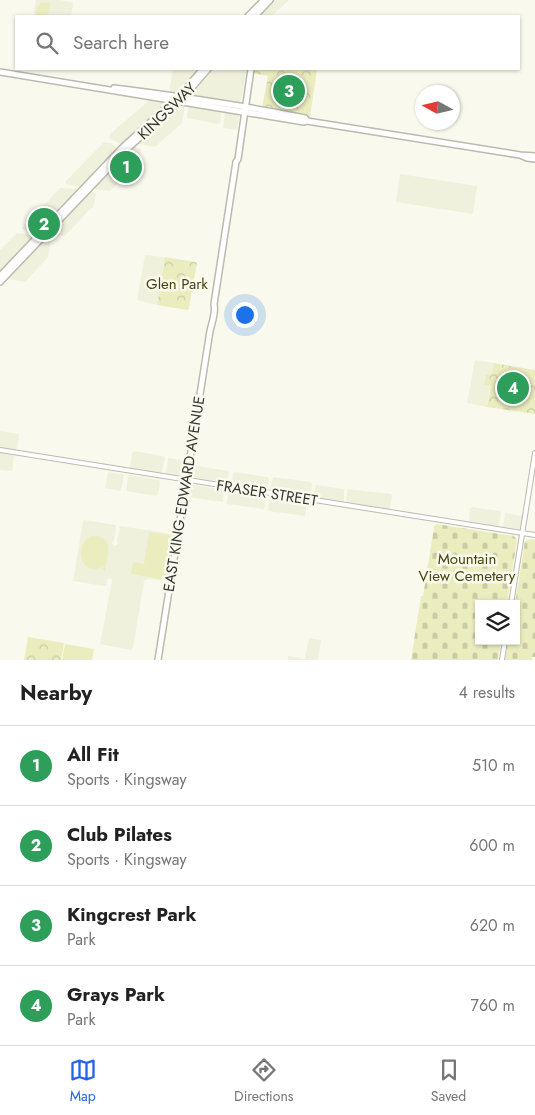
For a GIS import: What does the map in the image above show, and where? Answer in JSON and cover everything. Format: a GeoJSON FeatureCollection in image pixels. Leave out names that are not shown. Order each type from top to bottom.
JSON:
{"type":"FeatureCollection","features":[{"type":"Feature","properties":{"kind":"main road"},"geometry":{"type":"LineString","coordinates":[[259,11],[270,0]]}},
{"type":"Feature","properties":{"kind":"main road","name":"KINGSWAY"},"geometry":{"type":"LineString","coordinates":[[0,276],[122,148],[179,99],[202,70]]}},
{"type":"Feature","properties":{"kind":"main road","name":"KINGSWAY"},"geometry":{"type":"LineString","coordinates":[[0,282],[125,151],[207,70]]}},
{"type":"Feature","properties":{"kind":"main road","name":"EAST KING EDWARD AVENUE"},"geometry":{"type":"LineString","coordinates":[[158,660],[209,325],[238,159],[243,109],[250,70]]}},
{"type":"Feature","properties":{"kind":"main road"},"geometry":{"type":"LineString","coordinates":[[0,71],[535,156]]}},
{"type":"Feature","properties":{"kind":"main road"},"geometry":{"type":"LineString","coordinates":[[520,155],[535,159]]}},
{"type":"Feature","properties":{"kind":"street","name":"FRASER STREET"},"geometry":{"type":"LineString","coordinates":[[0,450],[535,535]]}},
{"type":"Feature","properties":{"kind":"street"},"geometry":{"type":"LineString","coordinates":[[512,600],[535,453]]}},
{"type":"Feature","properties":{"kind":"street"},"geometry":{"type":"LineString","coordinates":[[502,660],[504,645]]}},
{"type":"Feature","properties":{"kind":"shaded area"},"geometry":{"type":"Polygon","coordinates":[[[36,0],[60,0],[73,4],[71,15],[33,15],[36,0]]]}},
{"type":"Feature","properties":{"kind":"shaded area"},"geometry":{"type":"Polygon","coordinates":[[[273,0],[289,0],[273,15],[261,15],[273,0]]]}},
{"type":"Feature","properties":{"kind":"shaded area"},"geometry":{"type":"Polygon","coordinates":[[[173,70],[199,70],[179,94],[169,92],[173,70]]]}},
{"type":"Feature","properties":{"kind":"shaded area"},"geometry":{"type":"Polygon","coordinates":[[[210,70],[247,70],[240,104],[191,96],[190,93],[210,70]]]}},
{"type":"Feature","properties":{"kind":"shaded area"},"geometry":{"type":"Polygon","coordinates":[[[151,99],[168,103],[122,145],[109,138],[110,134],[151,99]]]}},
{"type":"Feature","properties":{"kind":"shaded area"},"geometry":{"type":"Polygon","coordinates":[[[181,104],[185,106],[182,123],[155,147],[138,144],[138,141],[181,104]]]}},
{"type":"Feature","properties":{"kind":"shaded area"},"geometry":{"type":"Polygon","coordinates":[[[189,105],[221,111],[220,123],[187,118],[189,105]]]}},
{"type":"Feature","properties":{"kind":"shaded area"},"geometry":{"type":"Polygon","coordinates":[[[227,111],[238,114],[237,130],[223,128],[227,111]]]}},
{"type":"Feature","properties":{"kind":"shaded area"},"geometry":{"type":"Polygon","coordinates":[[[104,142],[113,144],[118,149],[82,187],[66,184],[66,181],[104,142]]]}},
{"type":"Feature","properties":{"kind":"shaded area"},"geometry":{"type":"Polygon","coordinates":[[[133,146],[141,150],[138,163],[110,191],[94,189],[94,186],[133,146]]]}},
{"type":"Feature","properties":{"kind":"shaded area"},"geometry":{"type":"Polygon","coordinates":[[[400,174],[477,186],[473,214],[396,202],[400,174]]]}},
{"type":"Feature","properties":{"kind":"shaded area"},"geometry":{"type":"Polygon","coordinates":[[[60,188],[76,189],[78,191],[39,232],[22,229],[22,228],[60,188]]]}},
{"type":"Feature","properties":{"kind":"shaded area"},"geometry":{"type":"Polygon","coordinates":[[[90,191],[96,194],[93,208],[65,236],[51,234],[51,231],[90,191]]]}},
{"type":"Feature","properties":{"kind":"shaded area"},"geometry":{"type":"Polygon","coordinates":[[[17,233],[33,235],[34,238],[0,274],[0,250],[17,233]]]}},
{"type":"Feature","properties":{"kind":"shaded area"},"geometry":{"type":"Polygon","coordinates":[[[47,237],[51,240],[48,257],[25,282],[8,279],[7,278],[47,237]]]}},
{"type":"Feature","properties":{"kind":"shaded area"},"geometry":{"type":"Polygon","coordinates":[[[145,255],[165,257],[157,305],[137,300],[145,255]]]}},
{"type":"Feature","properties":{"kind":"shaded area"},"geometry":{"type":"Polygon","coordinates":[[[475,360],[494,363],[487,407],[467,403],[475,360]]]}},
{"type":"Feature","properties":{"kind":"shaded area"},"geometry":{"type":"Polygon","coordinates":[[[0,431],[19,434],[17,449],[0,447],[0,431]]]}},
{"type":"Feature","properties":{"kind":"shaded area"},"geometry":{"type":"Polygon","coordinates":[[[134,451],[163,456],[165,458],[162,472],[130,468],[134,451]]]}},
{"type":"Feature","properties":{"kind":"shaded area"},"geometry":{"type":"Polygon","coordinates":[[[0,453],[14,456],[12,471],[0,470],[0,453]]]}},
{"type":"Feature","properties":{"kind":"shaded area"},"geometry":{"type":"Polygon","coordinates":[[[169,458],[186,461],[183,475],[166,473],[169,458]]]}},
{"type":"Feature","properties":{"kind":"shaded area"},"geometry":{"type":"Polygon","coordinates":[[[191,465],[228,471],[227,483],[191,477],[191,465]]]}},
{"type":"Feature","properties":{"kind":"shaded area"},"geometry":{"type":"Polygon","coordinates":[[[108,472],[124,475],[121,491],[105,488],[108,472]]]}},
{"type":"Feature","properties":{"kind":"shaded area"},"geometry":{"type":"Polygon","coordinates":[[[233,473],[267,477],[269,479],[267,488],[232,484],[233,473]]]}},
{"type":"Feature","properties":{"kind":"shaded area"},"geometry":{"type":"Polygon","coordinates":[[[129,475],[159,480],[158,495],[126,491],[129,475]]]}},
{"type":"Feature","properties":{"kind":"shaded area"},"geometry":{"type":"Polygon","coordinates":[[[273,477],[311,482],[311,496],[272,491],[270,489],[273,477]]]}},
{"type":"Feature","properties":{"kind":"shaded area"},"geometry":{"type":"Polygon","coordinates":[[[189,484],[224,490],[223,502],[187,497],[189,484]]]}},
{"type":"Feature","properties":{"kind":"shaded area"},"geometry":{"type":"Polygon","coordinates":[[[316,485],[344,489],[344,501],[315,498],[316,485]]]}},
{"type":"Feature","properties":{"kind":"shaded area"},"geometry":{"type":"Polygon","coordinates":[[[348,489],[391,494],[390,508],[347,502],[348,489]]]}},
{"type":"Feature","properties":{"kind":"shaded area"},"geometry":{"type":"Polygon","coordinates":[[[229,491],[265,496],[264,509],[226,504],[229,491]]]}},
{"type":"Feature","properties":{"kind":"shaded area"},"geometry":{"type":"Polygon","coordinates":[[[271,496],[306,502],[305,516],[268,511],[269,498],[271,496]]]}},
{"type":"Feature","properties":{"kind":"shaded area"},"geometry":{"type":"Polygon","coordinates":[[[470,508],[499,511],[501,513],[499,525],[469,521],[470,508]]]}},
{"type":"Feature","properties":{"kind":"shaded area"},"geometry":{"type":"Polygon","coordinates":[[[505,513],[523,516],[520,529],[503,527],[505,513]]]}},
{"type":"Feature","properties":{"kind":"shaded area"},"geometry":{"type":"Polygon","coordinates":[[[84,520],[116,525],[114,541],[112,543],[115,546],[118,544],[120,526],[173,534],[175,536],[168,580],[148,579],[144,581],[133,648],[131,650],[100,644],[111,578],[107,579],[106,586],[73,581],[84,520]]]}},
{"type":"Feature","properties":{"kind":"shaded area"},"geometry":{"type":"Polygon","coordinates":[[[309,638],[321,640],[318,660],[288,660],[288,656],[305,659],[309,638]]]}},
{"type":"Feature","properties":{"kind":"green space"},"geometry":{"type":"Polygon","coordinates":[[[41,2],[49,3],[50,5],[47,15],[36,15],[36,10],[41,2]]]}},
{"type":"Feature","properties":{"kind":"green space"},"geometry":{"type":"Polygon","coordinates":[[[253,70],[317,70],[310,117],[262,107],[268,76],[252,73],[253,70]]]}},
{"type":"Feature","properties":{"kind":"green space","name":"Glen Park"},"geometry":{"type":"Polygon","coordinates":[[[165,257],[197,263],[188,310],[157,305],[165,257]]]}},
{"type":"Feature","properties":{"kind":"green space"},"geometry":{"type":"Polygon","coordinates":[[[494,363],[535,370],[535,414],[487,407],[491,386],[484,385],[486,375],[492,374],[494,363]]]}},
{"type":"Feature","properties":{"kind":"green space","name":"Mountain View Cemetery"},"geometry":{"type":"Polygon","coordinates":[[[436,524],[514,536],[517,540],[508,600],[475,600],[475,645],[500,645],[498,660],[411,660],[436,524]]]}},
{"type":"Feature","properties":{"kind":"green space"},"geometry":{"type":"Polygon","coordinates":[[[149,532],[174,536],[166,580],[131,574],[133,562],[144,564],[149,532]]]}},
{"type":"Feature","properties":{"kind":"green space"},"geometry":{"type":"Polygon","coordinates":[[[91,536],[99,537],[107,542],[108,552],[105,571],[103,567],[94,569],[88,567],[81,558],[82,545],[91,536]]]}},
{"type":"Feature","properties":{"kind":"green space","name":"Mountain View Cemetery"},"geometry":{"type":"Polygon","coordinates":[[[535,540],[535,657],[532,657],[532,660],[505,660],[507,645],[520,645],[520,600],[516,600],[525,541],[535,540]]]}},
{"type":"Feature","properties":{"kind":"green space"},"geometry":{"type":"Polygon","coordinates":[[[28,637],[64,643],[61,660],[24,660],[28,637]]]}},
{"type":"Feature","properties":{"kind":"green space"},"geometry":{"type":"Polygon","coordinates":[[[65,644],[94,649],[92,660],[62,660],[65,644]]]}},
{"type":"Feature","properties":{"kind":"place","name":"Kingcrest Park"},"geometry":{"type":"Point","coordinates":[289,91]}},
{"type":"Feature","properties":{"kind":"place","name":"All Fit"},"geometry":{"type":"Point","coordinates":[126,167]}},
{"type":"Feature","properties":{"kind":"place","name":"Club Pilates"},"geometry":{"type":"Point","coordinates":[44,224]}},
{"type":"Feature","properties":{"kind":"place","name":"Grays Park"},"geometry":{"type":"Point","coordinates":[513,388]}}]}
